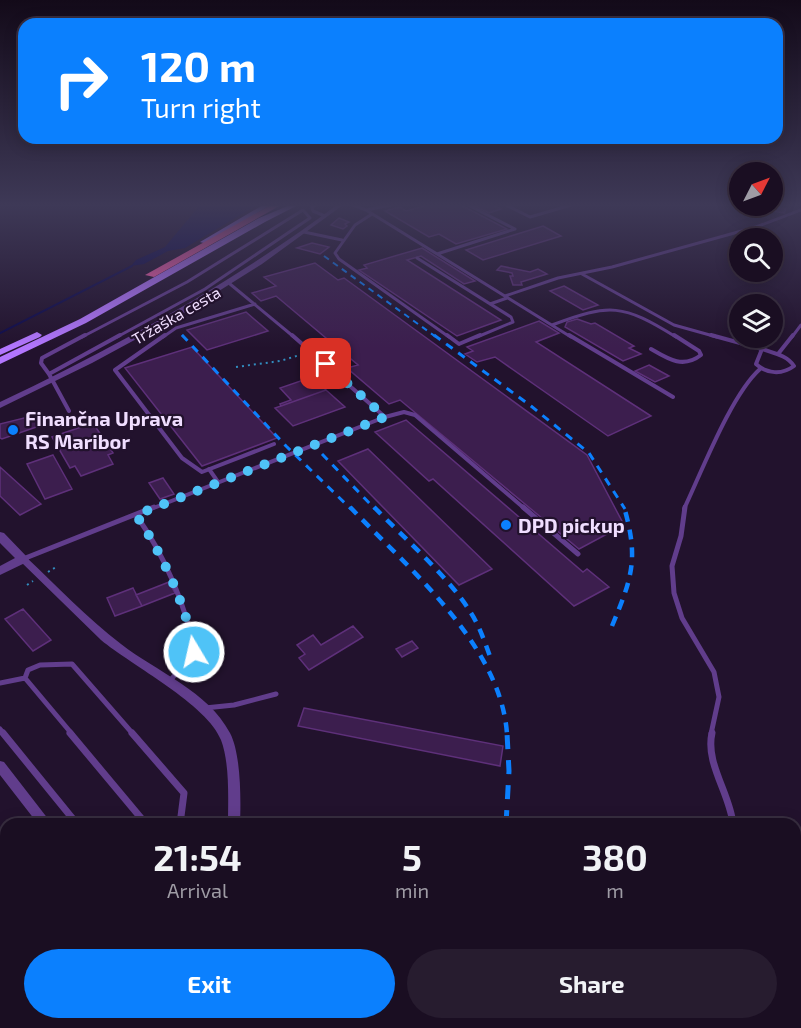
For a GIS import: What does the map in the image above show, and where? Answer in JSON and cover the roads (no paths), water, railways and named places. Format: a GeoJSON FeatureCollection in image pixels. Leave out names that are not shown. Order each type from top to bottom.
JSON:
{"type":"FeatureCollection","features":[{"type":"Feature","properties":{"kind":"highway"},"geometry":{"type":"LineString","coordinates":[[150,275],[190,253]]}},
{"type":"Feature","properties":{"kind":"main road"},"geometry":{"type":"LineString","coordinates":[[0,352],[63,322],[187,253]]}},
{"type":"Feature","properties":{"kind":"main road"},"geometry":{"type":"LineString","coordinates":[[0,361],[83,321],[204,253]]}},
{"type":"Feature","properties":{"kind":"street","name":"Tržaška cesta"},"geometry":{"type":"LineString","coordinates":[[0,405],[51,377],[177,316],[275,253]]}},
{"type":"Feature","properties":{"kind":"street"},"geometry":{"type":"LineString","coordinates":[[0,536],[117,646],[205,708],[226,736],[233,818]]}},
{"type":"Feature","properties":{"kind":"street"},"geometry":{"type":"LineString","coordinates":[[0,571],[23,559]]}},
{"type":"Feature","properties":{"kind":"street"},"geometry":{"type":"LineString","coordinates":[[0,766],[41,818]]}},
{"type":"Feature","properties":{"kind":"lane"},"geometry":{"type":"LineString","coordinates":[[69,411],[41,363],[42,358],[187,282],[234,253]]}},
{"type":"Feature","properties":{"kind":"lane"},"geometry":{"type":"LineString","coordinates":[[51,377],[205,289],[260,253]]}},
{"type":"Feature","properties":{"kind":"lane"},"geometry":{"type":"LineString","coordinates":[[335,253],[339,259],[459,344],[513,322],[511,317],[417,258]]}},
{"type":"Feature","properties":{"kind":"lane"},"geometry":{"type":"LineString","coordinates":[[490,304],[558,278],[582,274],[660,253]]}},
{"type":"Feature","properties":{"kind":"lane"},"geometry":{"type":"LineString","coordinates":[[437,254],[673,397]]}},
{"type":"Feature","properties":{"kind":"lane"},"geometry":{"type":"LineString","coordinates":[[582,274],[674,325],[762,349],[778,354],[792,362],[794,366],[789,371],[770,372],[760,369],[756,364],[762,349]]}},
{"type":"Feature","properties":{"kind":"lane"},"geometry":{"type":"LineString","coordinates":[[230,284],[311,351],[385,417]]}},
{"type":"Feature","properties":{"kind":"lane"},"geometry":{"type":"LineString","coordinates":[[255,304],[176,328],[115,370],[182,458],[202,472],[274,444]]}},
{"type":"Feature","properties":{"kind":"lane"},"geometry":{"type":"LineString","coordinates":[[552,325],[602,309],[620,309],[650,323],[699,351],[701,355],[687,363],[677,363],[651,349]]}},
{"type":"Feature","properties":{"kind":"lane"},"geometry":{"type":"LineString","coordinates":[[778,354],[801,325]]}},
{"type":"Feature","properties":{"kind":"lane"},"geometry":{"type":"LineString","coordinates":[[732,818],[709,745],[719,697],[714,672],[704,651],[682,618],[674,593],[672,566],[681,536],[683,511],[736,401],[750,378],[760,369]]}},
{"type":"Feature","properties":{"kind":"lane"},"geometry":{"type":"LineString","coordinates":[[23,559],[385,417],[404,412],[415,415],[578,554]]}},
{"type":"Feature","properties":{"kind":"lane"},"geometry":{"type":"LineString","coordinates":[[209,469],[218,482]]}},
{"type":"Feature","properties":{"kind":"lane"},"geometry":{"type":"LineString","coordinates":[[136,515],[152,538],[190,626],[194,652],[168,683]]}},
{"type":"Feature","properties":{"kind":"lane"},"geometry":{"type":"LineString","coordinates":[[25,678],[28,669],[40,664],[72,664],[184,793],[181,818]]}},
{"type":"Feature","properties":{"kind":"lane"},"geometry":{"type":"LineString","coordinates":[[0,682],[25,678]]}},
{"type":"Feature","properties":{"kind":"lane"},"geometry":{"type":"LineString","coordinates":[[25,678],[141,818]]}},
{"type":"Feature","properties":{"kind":"lane"},"geometry":{"type":"LineString","coordinates":[[205,708],[234,705],[276,694]]}},
{"type":"Feature","properties":{"kind":"lane"},"geometry":{"type":"LineString","coordinates":[[0,729],[72,818]]}},
{"type":"Feature","properties":{"kind":"waterway"},"geometry":{"type":"LineString","coordinates":[[0,333],[132,266]]}},
{"type":"Feature","properties":{"kind":"railway"},"geometry":{"type":"LineString","coordinates":[[324,256],[436,337]]}},
{"type":"Feature","properties":{"kind":"railway"},"geometry":{"type":"LineString","coordinates":[[184,337],[182,335],[286,446],[351,509]]}},
{"type":"Feature","properties":{"kind":"railway"},"geometry":{"type":"LineString","coordinates":[[434,335],[531,406],[589,453],[624,508]]}},
{"type":"Feature","properties":{"kind":"railway"},"geometry":{"type":"LineString","coordinates":[[322,454],[375,509]]}},
{"type":"Feature","properties":{"kind":"railway"},"geometry":{"type":"LineString","coordinates":[[350,507],[424,582],[470,639],[488,670],[501,701],[507,734]]}},
{"type":"Feature","properties":{"kind":"railway"},"geometry":{"type":"LineString","coordinates":[[374,507],[439,572],[462,600],[477,624],[491,659]]}},
{"type":"Feature","properties":{"kind":"railway"},"geometry":{"type":"LineString","coordinates":[[612,626],[629,581],[631,568],[631,541],[624,508]]}},
{"type":"Feature","properties":{"kind":"railway"},"geometry":{"type":"LineString","coordinates":[[506,818],[509,771],[507,733]]}},
{"type":"Feature","properties":{"kind":"place","name":"Finančna Uprava RS Maribor"},"geometry":{"type":"Point","coordinates":[13,430]}},
{"type":"Feature","properties":{"kind":"place","name":"DPD pickup"},"geometry":{"type":"Point","coordinates":[506,525]}}]}
